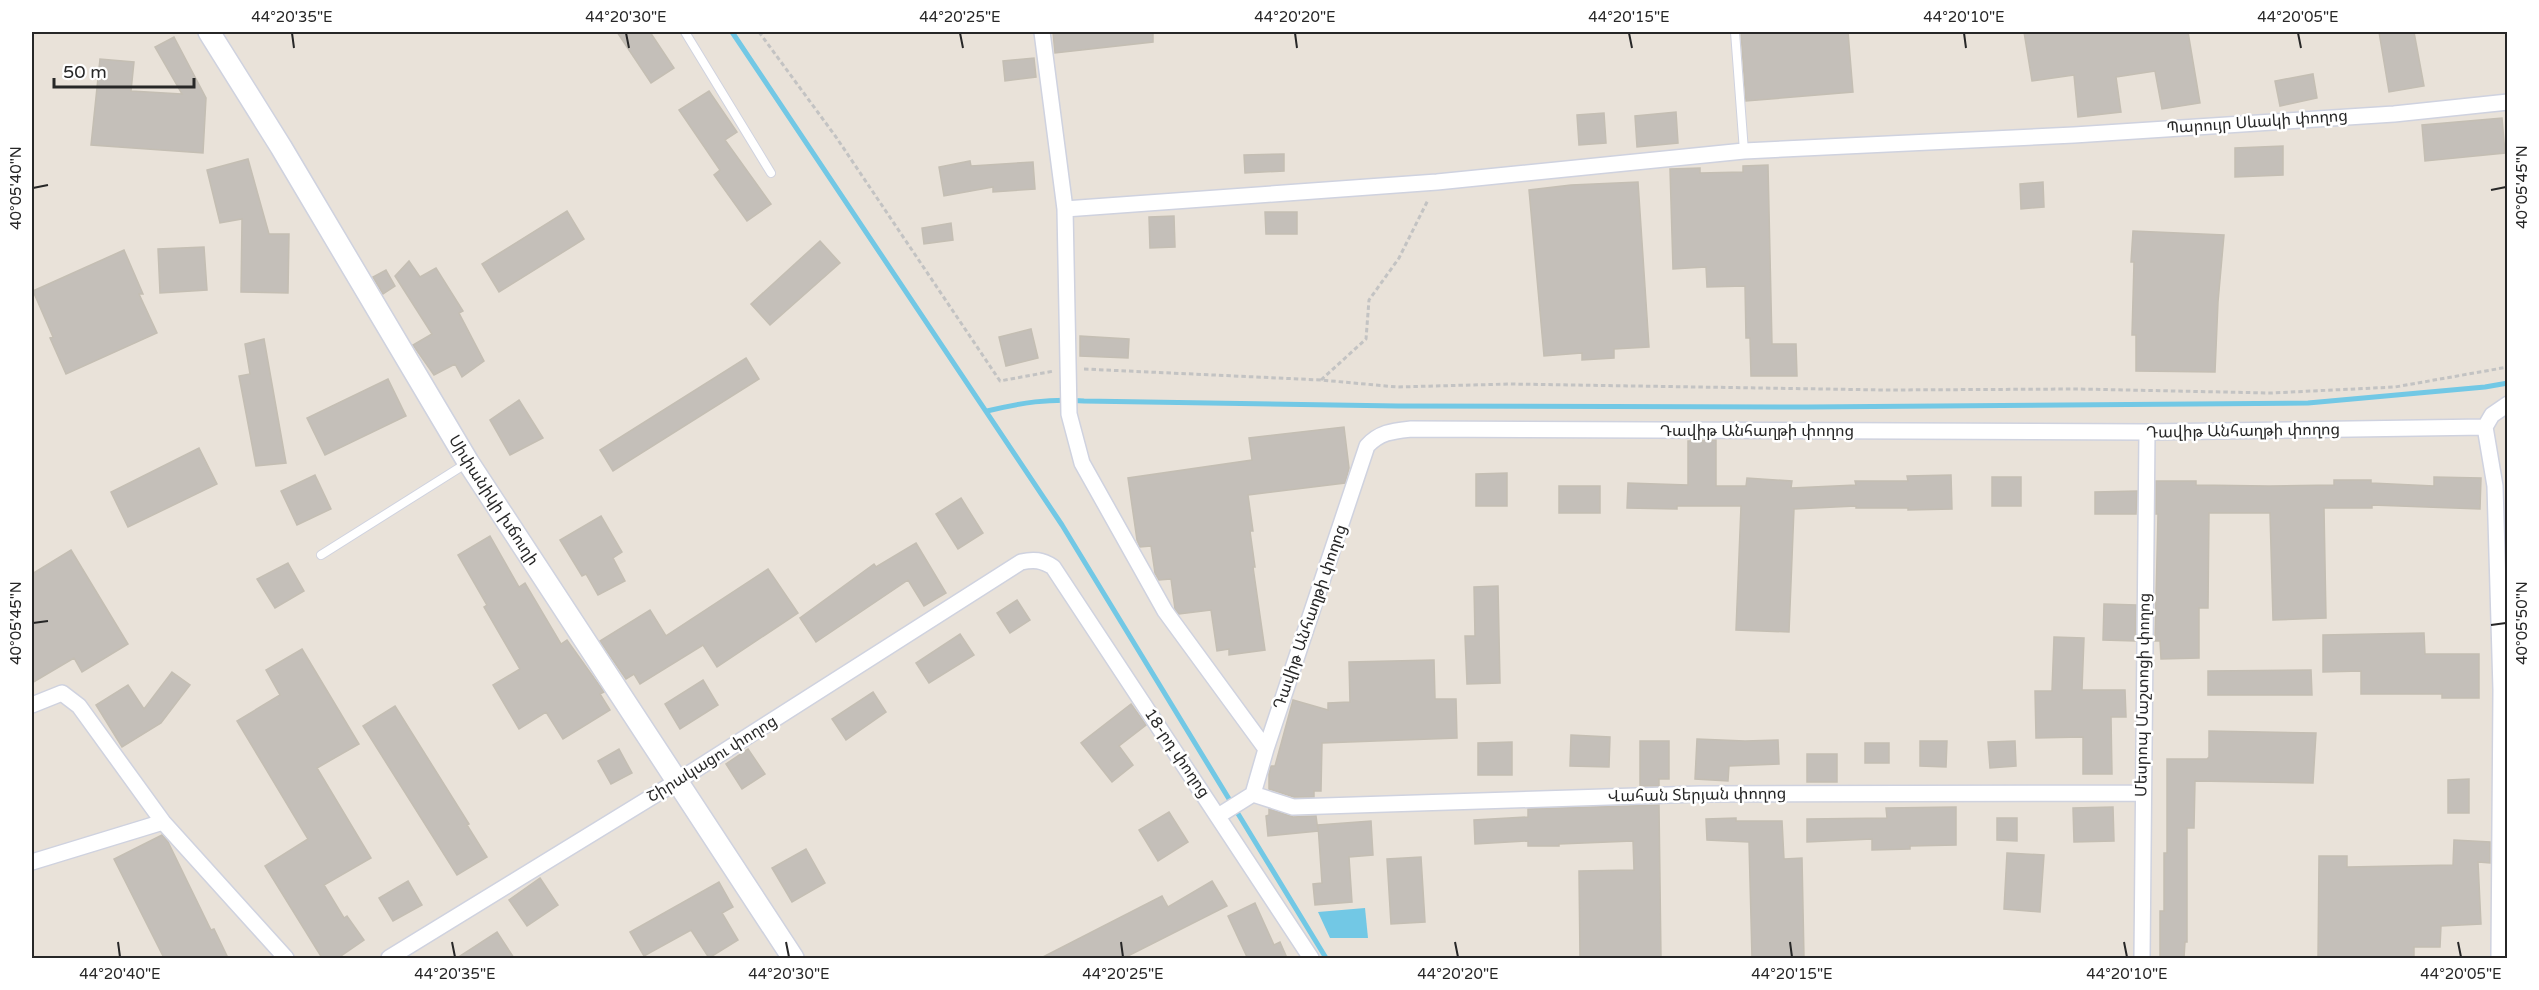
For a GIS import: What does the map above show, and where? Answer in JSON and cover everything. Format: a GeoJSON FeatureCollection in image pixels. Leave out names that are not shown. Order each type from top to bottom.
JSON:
{"type":"FeatureCollection","features":[{"type":"Feature","properties":{"kind":"main road","name":"Սիփանիկի խճուղի"},"geometry":{"type":"LineString","coordinates":[[209,32],[287,157],[468,462],[793,958]]}},
{"type":"Feature","properties":{"kind":"street"},"geometry":{"type":"LineString","coordinates":[[1042,32],[1065,209],[1069,414],[1082,463],[1165,611],[1266,749]]}},
{"type":"Feature","properties":{"kind":"street","name":"Պարույր Սևակի փողոց"},"geometry":{"type":"LineString","coordinates":[[1065,209],[1437,182],[1744,151],[2007,139],[2394,114],[2508,102]]}},
{"type":"Feature","properties":{"kind":"street"},"geometry":{"type":"LineString","coordinates":[[2499,958],[2501,690],[2494,486],[2485,427],[2492,415],[2508,405]]}},
{"type":"Feature","properties":{"kind":"street","name":"Դավիթ Անհաղթի փողոց"},"geometry":{"type":"LineString","coordinates":[[1253,794],[1367,446],[1376,436],[1387,432],[1435,429],[2147,432],[2485,427]]}},
{"type":"Feature","properties":{"kind":"street","name":"Մեսրոպ Մաշտոցի փողոց"},"geometry":{"type":"LineString","coordinates":[[2142,958],[2147,432]]}},
{"type":"Feature","properties":{"kind":"street","name":"Շիրակացու փողոց"},"geometry":{"type":"LineString","coordinates":[[389,958],[676,782],[1021,562],[1034,559]]}},
{"type":"Feature","properties":{"kind":"street","name":"18-րդ փողոց"},"geometry":{"type":"LineString","coordinates":[[1034,559],[1053,567],[1311,958]]}},
{"type":"Feature","properties":{"kind":"street"},"geometry":{"type":"LineString","coordinates":[[32,705],[62,693],[79,706],[163,822],[286,958]]}},
{"type":"Feature","properties":{"kind":"street","name":"Վահան Տերյան փողոց"},"geometry":{"type":"LineString","coordinates":[[1253,794],[1293,807],[1700,794],[2142,793]]}},
{"type":"Feature","properties":{"kind":"street"},"geometry":{"type":"LineString","coordinates":[[1218,816],[1253,794]]}},
{"type":"Feature","properties":{"kind":"street"},"geometry":{"type":"LineString","coordinates":[[32,862],[163,822]]}},
{"type":"Feature","properties":{"kind":"lane"},"geometry":{"type":"LineString","coordinates":[[685,32],[771,173]]}},
{"type":"Feature","properties":{"kind":"lane"},"geometry":{"type":"LineString","coordinates":[[1735,32],[1744,151]]}},
{"type":"Feature","properties":{"kind":"lane"},"geometry":{"type":"LineString","coordinates":[[321,555],[468,462]]}},
{"type":"Feature","properties":{"kind":"path"},"geometry":{"type":"LineString","coordinates":[[759,32],[836,137],[1000,381],[1068,368],[1397,387],[1510,384],[2271,393],[2394,387],[2508,367]]}},
{"type":"Feature","properties":{"kind":"path"},"geometry":{"type":"LineString","coordinates":[[1321,381],[1366,339],[1369,300],[1399,258],[1437,182]]}},
{"type":"Feature","properties":{"kind":"water"},"geometry":{"type":"Polygon","coordinates":[[[1365,908],[1368,938],[1330,938],[1318,912],[1365,908]]]}},
{"type":"Feature","properties":{"kind":"building"},"geometry":{"type":"Polygon","coordinates":[[[617,32],[650,32],[674,68],[651,83],[617,32]]]}},
{"type":"Feature","properties":{"kind":"building"},"geometry":{"type":"Polygon","coordinates":[[[1053,32],[1153,32],[1153,42],[1055,53],[1053,32]]]}},
{"type":"Feature","properties":{"kind":"building"},"geometry":{"type":"Polygon","coordinates":[[[1741,32],[1848,32],[1853,92],[1746,101],[1741,32]]]}},
{"type":"Feature","properties":{"kind":"building"},"geometry":{"type":"Polygon","coordinates":[[[2024,32],[2188,32],[2200,103],[2162,109],[2155,71],[2116,77],[2121,112],[2078,117],[2074,75],[2032,81],[2024,32]]]}},
{"type":"Feature","properties":{"kind":"building"},"geometry":{"type":"Polygon","coordinates":[[[2379,32],[2414,32],[2424,86],[2389,92],[2379,32]]]}},
{"type":"Feature","properties":{"kind":"building"},"geometry":{"type":"Polygon","coordinates":[[[174,37],[206,98],[203,153],[91,145],[100,59],[134,62],[131,91],[182,94],[155,47],[174,37]]]}},
{"type":"Feature","properties":{"kind":"building"},"geometry":{"type":"Polygon","coordinates":[[[1034,58],[1036,77],[1005,81],[1003,61],[1034,58]]]}},
{"type":"Feature","properties":{"kind":"building"},"geometry":{"type":"Polygon","coordinates":[[[2313,74],[2317,98],[2280,106],[2275,81],[2313,74]]]}},
{"type":"Feature","properties":{"kind":"building"},"geometry":{"type":"Polygon","coordinates":[[[709,91],[737,132],[725,140],[771,204],[747,221],[714,175],[720,170],[679,110],[709,91]]]}},
{"type":"Feature","properties":{"kind":"building"},"geometry":{"type":"Polygon","coordinates":[[[1676,112],[1678,143],[1637,147],[1635,116],[1676,112]]]}},
{"type":"Feature","properties":{"kind":"building"},"geometry":{"type":"Polygon","coordinates":[[[1604,113],[1606,143],[1579,145],[1577,115],[1604,113]]]}},
{"type":"Feature","properties":{"kind":"building"},"geometry":{"type":"Polygon","coordinates":[[[2502,118],[2505,153],[2425,161],[2422,125],[2502,118]]]}},
{"type":"Feature","properties":{"kind":"building"},"geometry":{"type":"Polygon","coordinates":[[[2283,146],[2283,175],[2235,177],[2235,148],[2283,146]]]}},
{"type":"Feature","properties":{"kind":"building"},"geometry":{"type":"Polygon","coordinates":[[[1284,154],[1284,171],[1245,173],[1244,155],[1284,154]]]}},
{"type":"Feature","properties":{"kind":"building"},"geometry":{"type":"Polygon","coordinates":[[[248,159],[269,234],[289,234],[288,293],[241,292],[242,219],[220,223],[207,170],[248,159]]]}},
{"type":"Feature","properties":{"kind":"building"},"geometry":{"type":"Polygon","coordinates":[[[970,161],[971,166],[1033,162],[1035,189],[993,192],[993,187],[944,196],[939,167],[970,161]]]}},
{"type":"Feature","properties":{"kind":"building"},"geometry":{"type":"Polygon","coordinates":[[[1768,165],[1772,344],[1796,344],[1797,376],[1751,376],[1750,338],[1746,338],[1745,286],[1707,287],[1706,267],[1673,269],[1670,169],[1700,168],[1700,173],[1743,172],[1743,166],[1768,165]]]}},
{"type":"Feature","properties":{"kind":"building"},"geometry":{"type":"Polygon","coordinates":[[[1638,182],[1649,347],[1614,349],[1614,358],[1582,360],[1582,353],[1544,356],[1529,190],[1571,185],[1638,182]]]}},
{"type":"Feature","properties":{"kind":"building"},"geometry":{"type":"Polygon","coordinates":[[[2043,182],[2044,207],[2021,209],[2020,184],[2043,182]]]}},
{"type":"Feature","properties":{"kind":"building"},"geometry":{"type":"Polygon","coordinates":[[[567,211],[584,239],[499,292],[482,264],[567,211]]]}},
{"type":"Feature","properties":{"kind":"building"},"geometry":{"type":"Polygon","coordinates":[[[1265,212],[1297,212],[1297,234],[1266,234],[1265,212]]]}},
{"type":"Feature","properties":{"kind":"building"},"geometry":{"type":"Polygon","coordinates":[[[1174,216],[1175,247],[1150,248],[1149,217],[1174,216]]]}},
{"type":"Feature","properties":{"kind":"building"},"geometry":{"type":"Polygon","coordinates":[[[951,223],[953,240],[924,244],[922,228],[951,223]]]}},
{"type":"Feature","properties":{"kind":"building"},"geometry":{"type":"Polygon","coordinates":[[[2133,231],[2224,235],[2215,372],[2136,371],[2136,335],[2132,335],[2133,231]]]}},
{"type":"Feature","properties":{"kind":"building"},"geometry":{"type":"Polygon","coordinates":[[[820,241],[840,263],[770,325],[751,304],[820,241]]]}},
{"type":"Feature","properties":{"kind":"building"},"geometry":{"type":"Polygon","coordinates":[[[204,247],[207,290],[160,293],[158,249],[204,247]]]}},
{"type":"Feature","properties":{"kind":"building"},"geometry":{"type":"Polygon","coordinates":[[[124,250],[143,294],[139,294],[157,333],[66,374],[33,291],[124,250]]]}},
{"type":"Feature","properties":{"kind":"building"},"geometry":{"type":"Polygon","coordinates":[[[409,261],[420,277],[436,268],[463,311],[459,313],[484,361],[462,377],[455,364],[434,375],[413,345],[432,334],[395,276],[409,261]]]}},
{"type":"Feature","properties":{"kind":"building"},"geometry":{"type":"Polygon","coordinates":[[[386,270],[395,286],[383,294],[373,277],[386,270]]]}},
{"type":"Feature","properties":{"kind":"building"},"geometry":{"type":"Polygon","coordinates":[[[1031,329],[1038,358],[1006,366],[999,337],[1031,329]]]}},
{"type":"Feature","properties":{"kind":"building"},"geometry":{"type":"Polygon","coordinates":[[[1080,336],[1129,339],[1128,358],[1080,356],[1080,336]]]}},
{"type":"Feature","properties":{"kind":"building"},"geometry":{"type":"Polygon","coordinates":[[[264,339],[286,463],[256,466],[239,376],[250,374],[245,344],[264,339]]]}},
{"type":"Feature","properties":{"kind":"building"},"geometry":{"type":"Polygon","coordinates":[[[746,358],[759,379],[613,471],[600,450],[746,358]]]}},
{"type":"Feature","properties":{"kind":"building"},"geometry":{"type":"Polygon","coordinates":[[[388,379],[406,416],[325,455],[307,418],[388,379]]]}},
{"type":"Feature","properties":{"kind":"building"},"geometry":{"type":"Polygon","coordinates":[[[519,400],[543,438],[510,455],[490,420],[519,400]]]}},
{"type":"Feature","properties":{"kind":"building"},"geometry":{"type":"Polygon","coordinates":[[[1344,427],[1349,468],[1345,483],[1248,495],[1253,531],[1250,531],[1255,567],[1253,567],[1265,650],[1229,655],[1229,649],[1217,651],[1211,610],[1179,614],[1175,609],[1171,579],[1159,580],[1155,573],[1151,546],[1140,547],[1128,478],[1252,460],[1249,438],[1344,427]]]}},
{"type":"Feature","properties":{"kind":"building"},"geometry":{"type":"Polygon","coordinates":[[[1716,440],[1716,486],[1746,486],[1747,478],[1792,481],[1791,488],[1856,485],[1855,481],[1908,481],[1907,476],[1951,475],[1952,509],[1908,510],[1908,508],[1856,508],[1856,506],[1794,509],[1789,632],[1736,630],[1741,506],[1677,506],[1677,509],[1627,508],[1628,483],[1688,485],[1688,441],[1716,440]]]}},
{"type":"Feature","properties":{"kind":"building"},"geometry":{"type":"Polygon","coordinates":[[[199,448],[217,484],[128,527],[111,492],[199,448]]]}},
{"type":"Feature","properties":{"kind":"building"},"geometry":{"type":"Polygon","coordinates":[[[1507,473],[1507,506],[1476,506],[1476,474],[1507,473]]]}},
{"type":"Feature","properties":{"kind":"building"},"geometry":{"type":"Polygon","coordinates":[[[315,475],[331,509],[297,525],[281,491],[315,475]]]}},
{"type":"Feature","properties":{"kind":"building"},"geometry":{"type":"Polygon","coordinates":[[[1992,477],[2021,477],[2021,506],[1992,506],[1992,477]]]}},
{"type":"Feature","properties":{"kind":"building"},"geometry":{"type":"Polygon","coordinates":[[[2434,477],[2481,478],[2480,509],[2372,505],[2372,508],[2324,508],[2326,618],[2273,620],[2270,513],[2209,513],[2208,608],[2199,608],[2199,658],[2161,659],[2160,641],[2155,641],[2158,514],[2156,514],[2156,481],[2196,481],[2196,485],[2269,486],[2334,485],[2334,480],[2371,480],[2371,483],[2434,486],[2434,477]]]}},
{"type":"Feature","properties":{"kind":"building"},"geometry":{"type":"Polygon","coordinates":[[[1559,486],[1600,486],[1600,513],[1559,513],[1559,486]]]}},
{"type":"Feature","properties":{"kind":"building"},"geometry":{"type":"Polygon","coordinates":[[[2137,491],[2136,514],[2095,514],[2095,492],[2137,491]]]}},
{"type":"Feature","properties":{"kind":"building"},"geometry":{"type":"Polygon","coordinates":[[[961,498],[983,533],[958,549],[936,514],[961,498]]]}},
{"type":"Feature","properties":{"kind":"building"},"geometry":{"type":"Polygon","coordinates":[[[601,516],[622,552],[613,558],[625,581],[598,595],[586,574],[582,576],[560,540],[601,516]]]}},
{"type":"Feature","properties":{"kind":"building"},"geometry":{"type":"Polygon","coordinates":[[[490,536],[519,587],[525,583],[561,644],[567,640],[604,692],[600,694],[610,710],[563,739],[546,712],[519,729],[493,685],[520,669],[484,607],[487,605],[458,555],[490,536]]]}},
{"type":"Feature","properties":{"kind":"building"},"geometry":{"type":"Polygon","coordinates":[[[916,543],[946,593],[924,606],[908,580],[816,642],[800,618],[874,564],[876,567],[916,543]]]}},
{"type":"Feature","properties":{"kind":"building"},"geometry":{"type":"Polygon","coordinates":[[[71,550],[128,644],[82,672],[74,658],[32,683],[32,574],[71,550]]]}},
{"type":"Feature","properties":{"kind":"building"},"geometry":{"type":"Polygon","coordinates":[[[288,563],[304,591],[275,608],[257,579],[288,563]]]}},
{"type":"Feature","properties":{"kind":"building"},"geometry":{"type":"Polygon","coordinates":[[[768,569],[798,613],[717,667],[703,645],[640,684],[634,674],[626,679],[600,641],[650,610],[666,636],[768,569]]]}},
{"type":"Feature","properties":{"kind":"building"},"geometry":{"type":"Polygon","coordinates":[[[1498,586],[1500,683],[1467,684],[1465,636],[1475,636],[1474,587],[1498,586]]]}},
{"type":"Feature","properties":{"kind":"building"},"geometry":{"type":"Polygon","coordinates":[[[1017,600],[1030,620],[1010,633],[997,613],[1017,600]]]}},
{"type":"Feature","properties":{"kind":"building"},"geometry":{"type":"Polygon","coordinates":[[[2104,604],[2136,605],[2135,641],[2103,640],[2104,604]]]}},
{"type":"Feature","properties":{"kind":"building"},"geometry":{"type":"Polygon","coordinates":[[[2424,633],[2425,654],[2479,654],[2479,698],[2442,698],[2442,694],[2361,694],[2361,671],[2323,672],[2323,635],[2424,633]]]}},
{"type":"Feature","properties":{"kind":"building"},"geometry":{"type":"Polygon","coordinates":[[[960,634],[974,655],[929,683],[916,663],[960,634]]]}},
{"type":"Feature","properties":{"kind":"building"},"geometry":{"type":"Polygon","coordinates":[[[2054,637],[2084,638],[2082,690],[2125,690],[2126,717],[2111,717],[2112,774],[2083,774],[2083,737],[2036,738],[2035,691],[2052,691],[2054,637]]]}},
{"type":"Feature","properties":{"kind":"building"},"geometry":{"type":"Polygon","coordinates":[[[302,649],[359,744],[317,768],[371,858],[324,885],[344,918],[347,916],[364,940],[338,958],[322,958],[265,866],[308,839],[237,721],[280,695],[266,670],[302,649]]]}},
{"type":"Feature","properties":{"kind":"building"},"geometry":{"type":"Polygon","coordinates":[[[1434,660],[1435,699],[1456,699],[1457,738],[1322,743],[1321,791],[1314,791],[1314,797],[1294,797],[1269,789],[1271,766],[1275,766],[1293,700],[1328,710],[1328,703],[1350,702],[1349,662],[1434,660]]]}},
{"type":"Feature","properties":{"kind":"building"},"geometry":{"type":"Polygon","coordinates":[[[2311,670],[2312,695],[2208,695],[2208,671],[2311,670]]]}},
{"type":"Feature","properties":{"kind":"building"},"geometry":{"type":"Polygon","coordinates":[[[172,672],[190,685],[161,723],[122,747],[96,705],[128,685],[144,709],[172,672]]]}},
{"type":"Feature","properties":{"kind":"building"},"geometry":{"type":"Polygon","coordinates":[[[703,680],[718,705],[680,729],[665,704],[703,680]]]}},
{"type":"Feature","properties":{"kind":"building"},"geometry":{"type":"Polygon","coordinates":[[[873,692],[886,712],[846,740],[832,719],[873,692]]]}},
{"type":"Feature","properties":{"kind":"building"},"geometry":{"type":"Polygon","coordinates":[[[1131,704],[1146,725],[1119,746],[1133,765],[1112,782],[1081,743],[1131,704]]]}},
{"type":"Feature","properties":{"kind":"building"},"geometry":{"type":"Polygon","coordinates":[[[395,706],[487,857],[457,875],[363,726],[395,706]]]}},
{"type":"Feature","properties":{"kind":"building"},"geometry":{"type":"Polygon","coordinates":[[[2209,731],[2316,733],[2313,783],[2195,781],[2194,828],[2187,828],[2187,942],[2185,942],[2184,958],[2160,958],[2160,911],[2164,911],[2164,853],[2167,853],[2167,759],[2207,759],[2209,757],[2209,731]]]}},
{"type":"Feature","properties":{"kind":"building"},"geometry":{"type":"Polygon","coordinates":[[[1571,735],[1610,737],[1609,767],[1570,766],[1571,735]]]}},
{"type":"Feature","properties":{"kind":"building"},"geometry":{"type":"Polygon","coordinates":[[[1697,739],[1778,740],[1779,764],[1729,766],[1728,781],[1695,779],[1697,739]]]}},
{"type":"Feature","properties":{"kind":"building"},"geometry":{"type":"Polygon","coordinates":[[[1640,741],[1669,741],[1669,779],[1659,779],[1659,786],[1640,786],[1640,741]]]}},
{"type":"Feature","properties":{"kind":"building"},"geometry":{"type":"Polygon","coordinates":[[[1920,741],[1947,741],[1946,767],[1920,766],[1920,741]]]}},
{"type":"Feature","properties":{"kind":"building"},"geometry":{"type":"Polygon","coordinates":[[[2015,741],[2016,766],[1990,768],[1988,742],[2015,741]]]}},
{"type":"Feature","properties":{"kind":"building"},"geometry":{"type":"Polygon","coordinates":[[[1512,742],[1512,775],[1478,775],[1478,743],[1512,742]]]}},
{"type":"Feature","properties":{"kind":"building"},"geometry":{"type":"Polygon","coordinates":[[[1865,743],[1889,743],[1889,763],[1865,763],[1865,743]]]}},
{"type":"Feature","properties":{"kind":"building"},"geometry":{"type":"Polygon","coordinates":[[[619,749],[632,773],[611,784],[598,761],[619,749]]]}},
{"type":"Feature","properties":{"kind":"building"},"geometry":{"type":"Polygon","coordinates":[[[748,749],[765,774],[742,789],[726,764],[748,749]]]}},
{"type":"Feature","properties":{"kind":"building"},"geometry":{"type":"Polygon","coordinates":[[[1807,754],[1837,754],[1837,782],[1807,782],[1807,754]]]}},
{"type":"Feature","properties":{"kind":"building"},"geometry":{"type":"Polygon","coordinates":[[[2469,779],[2469,813],[2448,813],[2448,780],[2469,779]]]}},
{"type":"Feature","properties":{"kind":"building"},"geometry":{"type":"Polygon","coordinates":[[[1659,805],[1661,958],[1580,958],[1579,871],[1634,870],[1633,841],[1559,844],[1559,846],[1528,846],[1528,841],[1475,844],[1474,820],[1528,817],[1528,809],[1659,805]]]}},
{"type":"Feature","properties":{"kind":"building"},"geometry":{"type":"Polygon","coordinates":[[[1956,807],[1956,845],[1872,850],[1872,839],[1807,842],[1807,819],[1887,818],[1886,808],[1956,807]]]}},
{"type":"Feature","properties":{"kind":"building"},"geometry":{"type":"Polygon","coordinates":[[[2113,807],[2114,841],[2074,842],[2073,808],[2113,807]]]}},
{"type":"Feature","properties":{"kind":"building"},"geometry":{"type":"Polygon","coordinates":[[[1269,809],[1293,817],[1316,816],[1318,831],[1268,836],[1266,816],[1269,815],[1269,809]]]}},
{"type":"Feature","properties":{"kind":"building"},"geometry":{"type":"Polygon","coordinates":[[[1169,812],[1188,842],[1158,861],[1139,830],[1169,812]]]}},
{"type":"Feature","properties":{"kind":"building"},"geometry":{"type":"Polygon","coordinates":[[[1736,818],[1736,821],[1782,821],[1784,859],[1802,858],[1804,958],[1752,958],[1749,842],[1707,840],[1706,819],[1736,818]]]}},
{"type":"Feature","properties":{"kind":"building"},"geometry":{"type":"Polygon","coordinates":[[[1997,818],[2017,818],[2017,841],[1997,840],[1997,818]]]}},
{"type":"Feature","properties":{"kind":"building"},"geometry":{"type":"Polygon","coordinates":[[[1371,821],[1373,855],[1349,857],[1352,902],[1315,905],[1313,884],[1322,883],[1318,825],[1371,821]]]}},
{"type":"Feature","properties":{"kind":"building"},"geometry":{"type":"Polygon","coordinates":[[[162,835],[168,842],[211,930],[214,929],[228,958],[164,958],[114,859],[162,835]]]}},
{"type":"Feature","properties":{"kind":"building"},"geometry":{"type":"Polygon","coordinates":[[[2454,840],[2490,842],[2490,863],[2478,862],[2481,924],[2441,926],[2440,947],[2414,947],[2414,958],[2318,958],[2319,856],[2347,856],[2347,867],[2453,865],[2454,840]]]}},
{"type":"Feature","properties":{"kind":"building"},"geometry":{"type":"Polygon","coordinates":[[[806,849],[825,883],[792,902],[772,868],[806,849]]]}},
{"type":"Feature","properties":{"kind":"building"},"geometry":{"type":"Polygon","coordinates":[[[2007,853],[2044,855],[2040,912],[2004,909],[2007,853]]]}},
{"type":"Feature","properties":{"kind":"building"},"geometry":{"type":"Polygon","coordinates":[[[1421,857],[1425,922],[1391,924],[1387,859],[1421,857]]]}},
{"type":"Feature","properties":{"kind":"building"},"geometry":{"type":"Polygon","coordinates":[[[540,878],[558,905],[527,926],[509,900],[540,878]]]}},
{"type":"Feature","properties":{"kind":"building"},"geometry":{"type":"Polygon","coordinates":[[[408,881],[422,905],[393,921],[379,898],[408,881]]]}},
{"type":"Feature","properties":{"kind":"building"},"geometry":{"type":"Polygon","coordinates":[[[1212,881],[1227,906],[1124,958],[1041,958],[1162,896],[1168,907],[1212,881]]]}},
{"type":"Feature","properties":{"kind":"building"},"geometry":{"type":"Polygon","coordinates":[[[719,882],[733,907],[722,913],[738,940],[709,958],[691,930],[644,956],[630,932],[719,882]]]}},
{"type":"Feature","properties":{"kind":"building"},"geometry":{"type":"Polygon","coordinates":[[[1255,903],[1274,945],[1280,942],[1287,958],[1244,958],[1247,957],[1228,916],[1255,903]]]}},
{"type":"Feature","properties":{"kind":"building"},"geometry":{"type":"Polygon","coordinates":[[[497,932],[514,958],[457,958],[497,932]]]}},
{"type":"Feature","properties":{"kind":"waterway"},"geometry":{"type":"LineString","coordinates":[[732,32],[1062,525],[1326,958]]}},
{"type":"Feature","properties":{"kind":"waterway"},"geometry":{"type":"LineString","coordinates":[[987,411],[1059,400],[1398,406],[1808,407],[2308,403],[2508,383]]}}]}
